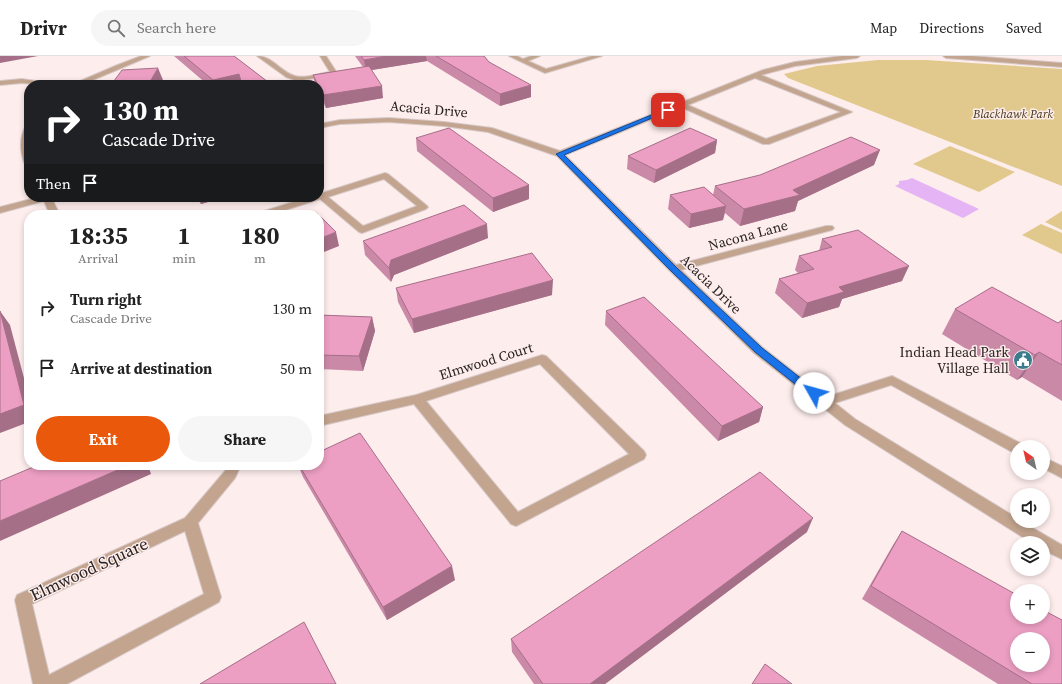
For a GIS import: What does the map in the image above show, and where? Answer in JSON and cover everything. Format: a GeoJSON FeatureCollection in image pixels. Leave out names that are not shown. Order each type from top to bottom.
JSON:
{"type":"FeatureCollection","features":[{"type":"Feature","properties":{"kind":"street"},"geometry":{"type":"LineString","coordinates":[[86,80],[147,56]]}},
{"type":"Feature","properties":{"kind":"street"},"geometry":{"type":"LineString","coordinates":[[260,56],[288,76],[297,79],[334,73],[323,56]]}},
{"type":"Feature","properties":{"kind":"street"},"geometry":{"type":"LineString","coordinates":[[512,56],[546,71],[599,56]]}},
{"type":"Feature","properties":{"kind":"street"},"geometry":{"type":"LineString","coordinates":[[522,60],[537,56]]}},
{"type":"Feature","properties":{"kind":"street"},"geometry":{"type":"LineString","coordinates":[[560,154],[754,75],[795,64],[857,56]]}},
{"type":"Feature","properties":{"kind":"street"},"geometry":{"type":"LineString","coordinates":[[946,56],[1062,65]]}},
{"type":"Feature","properties":{"kind":"street"},"geometry":{"type":"LineString","coordinates":[[682,105],[766,142],[848,112],[754,75]]}},
{"type":"Feature","properties":{"kind":"street"},"geometry":{"type":"LineString","coordinates":[[0,83],[24,81]]}},
{"type":"Feature","properties":{"kind":"street","name":"Acacia Drive"},"geometry":{"type":"LineString","coordinates":[[324,125],[340,122],[389,120],[444,124],[489,130],[560,154],[674,269],[758,350],[850,422],[1049,546],[1062,552]]}},
{"type":"Feature","properties":{"kind":"street"},"geometry":{"type":"LineString","coordinates":[[324,196],[385,176],[422,207],[362,230],[324,200]]}},
{"type":"Feature","properties":{"kind":"street"},"geometry":{"type":"LineString","coordinates":[[0,210],[29,202]]}},
{"type":"Feature","properties":{"kind":"street"},"geometry":{"type":"LineString","coordinates":[[277,210],[304,202]]}},
{"type":"Feature","properties":{"kind":"street","name":"Nacona Lane"},"geometry":{"type":"LineString","coordinates":[[674,269],[829,228]]}},
{"type":"Feature","properties":{"kind":"street","name":"Elmwood Court"},"geometry":{"type":"LineString","coordinates":[[542,359],[639,455],[516,520],[417,399],[542,359]]}},
{"type":"Feature","properties":{"kind":"street"},"geometry":{"type":"LineString","coordinates":[[825,402],[892,380],[1010,444]]}},
{"type":"Feature","properties":{"kind":"street"},"geometry":{"type":"LineString","coordinates":[[324,420],[417,399]]}},
{"type":"Feature","properties":{"kind":"street"},"geometry":{"type":"LineString","coordinates":[[1050,466],[1062,472]]}},
{"type":"Feature","properties":{"kind":"street","name":"Elmwood Square"},"geometry":{"type":"LineString","coordinates":[[42,684],[23,600],[190,522],[232,470]]}},
{"type":"Feature","properties":{"kind":"street"},"geometry":{"type":"LineString","coordinates":[[49,684],[213,597],[190,522]]}},
{"type":"Feature","properties":{"kind":"green space","name":"Blackhawk Park"},"geometry":{"type":"Polygon","coordinates":[[[878,60],[926,60],[1062,69],[1062,186],[788,78],[784,74],[817,66],[878,60]]]}},
{"type":"Feature","properties":{"kind":"green space"},"geometry":{"type":"Polygon","coordinates":[[[950,146],[1015,172],[979,192],[913,164],[950,146]]]}},
{"type":"Feature","properties":{"kind":"green space"},"geometry":{"type":"Polygon","coordinates":[[[1062,211],[1062,230],[1045,222],[1062,211]]]}},
{"type":"Feature","properties":{"kind":"green space"},"geometry":{"type":"Polygon","coordinates":[[[1041,224],[1062,233],[1062,254],[1022,235],[1041,224]]]}},
{"type":"Feature","properties":{"kind":"shaded area"},"geometry":{"type":"Polygon","coordinates":[[[912,178],[979,209],[963,218],[895,186],[899,184],[899,181],[912,178]]]}},
{"type":"Feature","properties":{"kind":"building"},"geometry":{"type":"Polygon","coordinates":[[[184,56],[234,56],[265,80],[241,80],[239,74],[213,80],[184,56]]]}},
{"type":"Feature","properties":{"kind":"building"},"geometry":{"type":"Polygon","coordinates":[[[361,56],[387,56],[364,60],[361,56]]]}},
{"type":"Feature","properties":{"kind":"building"},"geometry":{"type":"Polygon","coordinates":[[[436,56],[484,56],[489,62],[531,85],[500,94],[436,56]]]}},
{"type":"Feature","properties":{"kind":"building"},"geometry":{"type":"Polygon","coordinates":[[[369,66],[382,86],[324,95],[324,80],[316,80],[313,75],[369,66]]]}},
{"type":"Feature","properties":{"kind":"building"},"geometry":{"type":"Polygon","coordinates":[[[158,68],[151,80],[115,80],[122,70],[158,68]]]}},
{"type":"Feature","properties":{"kind":"building"},"geometry":{"type":"Polygon","coordinates":[[[449,128],[529,185],[493,198],[416,138],[449,128]]]}},
{"type":"Feature","properties":{"kind":"building"},"geometry":{"type":"Polygon","coordinates":[[[690,128],[717,140],[656,170],[628,156],[690,128]]]}},
{"type":"Feature","properties":{"kind":"building"},"geometry":{"type":"Polygon","coordinates":[[[851,137],[880,150],[793,190],[800,195],[744,209],[715,186],[760,175],[851,137]]]}},
{"type":"Feature","properties":{"kind":"building"},"geometry":{"type":"Polygon","coordinates":[[[704,187],[726,206],[691,214],[670,195],[704,187]]]}},
{"type":"Feature","properties":{"kind":"building"},"geometry":{"type":"Polygon","coordinates":[[[464,205],[487,224],[391,260],[389,268],[363,241],[464,205]]]}},
{"type":"Feature","properties":{"kind":"building"},"geometry":{"type":"Polygon","coordinates":[[[324,220],[336,232],[324,237],[324,220]]]}},
{"type":"Feature","properties":{"kind":"building"},"geometry":{"type":"Polygon","coordinates":[[[858,230],[909,266],[839,287],[844,292],[807,303],[779,279],[814,269],[799,256],[832,247],[822,239],[858,230]]]}},
{"type":"Feature","properties":{"kind":"building"},"geometry":{"type":"Polygon","coordinates":[[[532,253],[553,280],[412,319],[396,288],[532,253]]]}},
{"type":"Feature","properties":{"kind":"building"},"geometry":{"type":"Polygon","coordinates":[[[992,287],[1058,323],[1062,320],[1062,365],[1039,352],[1035,355],[955,309],[992,287]]]}},
{"type":"Feature","properties":{"kind":"building"},"geometry":{"type":"Polygon","coordinates":[[[644,297],[763,407],[722,426],[606,311],[644,297]]]}},
{"type":"Feature","properties":{"kind":"building"},"geometry":{"type":"Polygon","coordinates":[[[0,311],[24,405],[0,414],[0,311]]]}},
{"type":"Feature","properties":{"kind":"building"},"geometry":{"type":"Polygon","coordinates":[[[324,315],[372,317],[359,356],[324,355],[324,315]]]}},
{"type":"Feature","properties":{"kind":"building"},"geometry":{"type":"Polygon","coordinates":[[[360,433],[452,566],[383,607],[302,470],[324,470],[324,450],[360,433]]]}},
{"type":"Feature","properties":{"kind":"building"},"geometry":{"type":"Polygon","coordinates":[[[26,470],[117,470],[0,521],[0,481],[26,470]]]}},
{"type":"Feature","properties":{"kind":"building"},"geometry":{"type":"Polygon","coordinates":[[[760,472],[813,518],[590,684],[543,684],[511,639],[760,472]]]}},
{"type":"Feature","properties":{"kind":"building"},"geometry":{"type":"Polygon","coordinates":[[[902,531],[1010,591],[1010,624],[1050,624],[1050,614],[1062,620],[1062,684],[1032,684],[1012,672],[1050,672],[1050,632],[1010,632],[1010,671],[871,586],[902,531]]]}},
{"type":"Feature","properties":{"kind":"building"},"geometry":{"type":"Polygon","coordinates":[[[304,622],[336,684],[200,684],[304,622]]]}},
{"type":"Feature","properties":{"kind":"building"},"geometry":{"type":"Polygon","coordinates":[[[765,664],[792,684],[752,684],[765,664]]]}},
{"type":"Feature","properties":{"kind":"place","name":"Indian Head Park Village Hall"},"geometry":{"type":"Point","coordinates":[1023,360]}},
{"type":"Feature","properties":{"kind":"route"},"geometry":{"type":"LineString","coordinates":[[668,110],[560,154],[674,269],[758,350],[814,393]]}}]}
